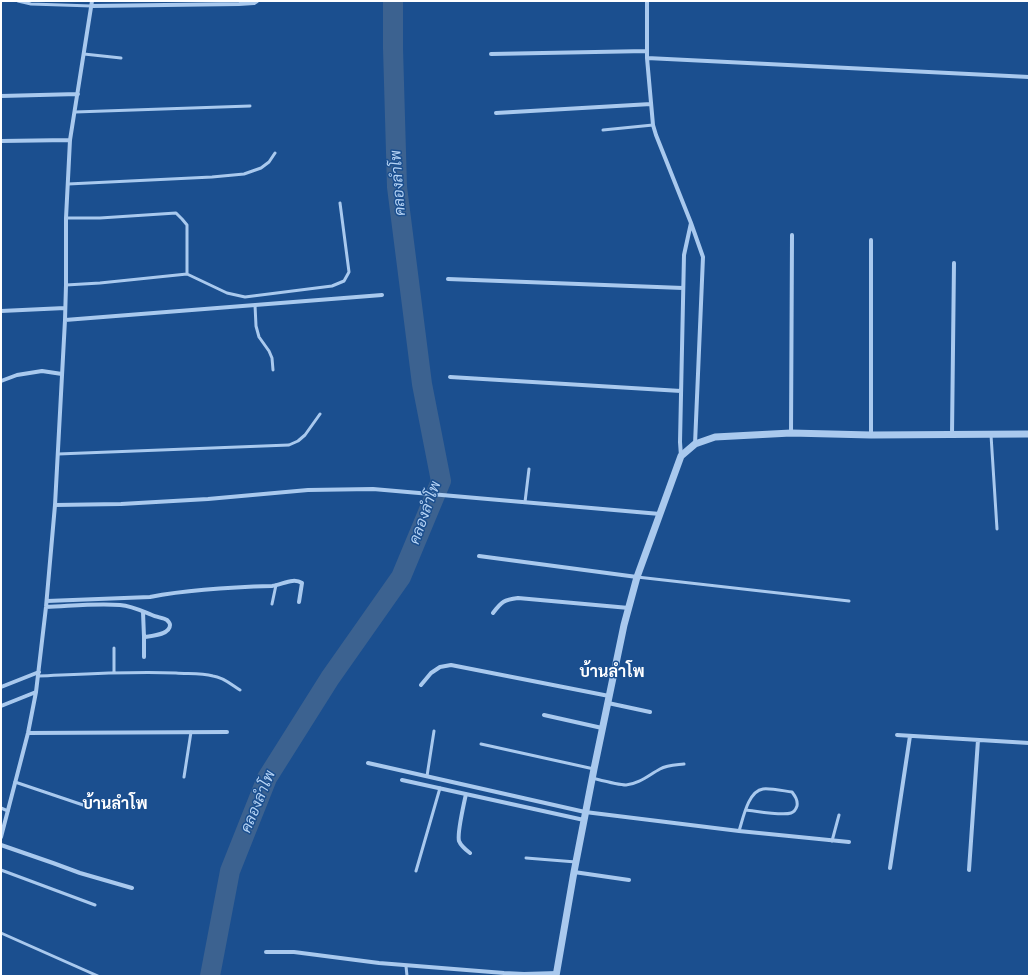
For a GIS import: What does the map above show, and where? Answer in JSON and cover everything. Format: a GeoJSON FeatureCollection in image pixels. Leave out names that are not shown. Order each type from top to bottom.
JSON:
{"type":"FeatureCollection","features":[{"type":"Feature","properties":{"kind":"street"},"geometry":{"type":"LineString","coordinates":[[1,837],[28,733],[36,692],[47,601],[55,505],[65,320],[66,218],[70,140],[92,3],[239,4],[254,3],[258,1]]}},
{"type":"Feature","properties":{"kind":"street"},"geometry":{"type":"LineString","coordinates":[[647,1],[647,58],[653,125],[703,257],[696,444]]}},
{"type":"Feature","properties":{"kind":"street"},"geometry":{"type":"LineString","coordinates":[[491,54],[647,51]]}},
{"type":"Feature","properties":{"kind":"street"},"geometry":{"type":"LineString","coordinates":[[647,58],[1029,77]]}},
{"type":"Feature","properties":{"kind":"street"},"geometry":{"type":"LineString","coordinates":[[1,96],[78,94]]}},
{"type":"Feature","properties":{"kind":"street"},"geometry":{"type":"LineString","coordinates":[[496,113],[651,104]]}},
{"type":"Feature","properties":{"kind":"street"},"geometry":{"type":"LineString","coordinates":[[1,141],[70,140]]}},
{"type":"Feature","properties":{"kind":"street"},"geometry":{"type":"LineString","coordinates":[[266,952],[294,952],[406,966],[504,973],[557,974],[592,778],[624,626],[637,577],[681,456],[680,442],[684,255],[691,223]]}},
{"type":"Feature","properties":{"kind":"street"},"geometry":{"type":"LineString","coordinates":[[791,433],[792,235]]}},
{"type":"Feature","properties":{"kind":"street"},"geometry":{"type":"LineString","coordinates":[[871,435],[872,240]]}},
{"type":"Feature","properties":{"kind":"street"},"geometry":{"type":"LineString","coordinates":[[952,434],[954,263]]}},
{"type":"Feature","properties":{"kind":"street"},"geometry":{"type":"LineString","coordinates":[[448,278],[683,288]]}},
{"type":"Feature","properties":{"kind":"street"},"geometry":{"type":"LineString","coordinates":[[65,320],[382,295]]}},
{"type":"Feature","properties":{"kind":"street"},"geometry":{"type":"LineString","coordinates":[[1,311],[65,308]]}},
{"type":"Feature","properties":{"kind":"street"},"geometry":{"type":"LineString","coordinates":[[1,381],[17,375],[42,371],[62,374]]}},
{"type":"Feature","properties":{"kind":"street"},"geometry":{"type":"LineString","coordinates":[[450,376],[681,391]]}},
{"type":"Feature","properties":{"kind":"street"},"geometry":{"type":"LineString","coordinates":[[681,456],[696,444],[715,437],[791,433],[871,435],[1029,434]]}},
{"type":"Feature","properties":{"kind":"street"},"geometry":{"type":"LineString","coordinates":[[55,505],[121,504],[208,499],[308,490],[373,489],[660,514]]}},
{"type":"Feature","properties":{"kind":"street"},"geometry":{"type":"LineString","coordinates":[[479,556],[637,577]]}},
{"type":"Feature","properties":{"kind":"street"},"geometry":{"type":"LineString","coordinates":[[47,601],[150,597],[196,590],[276,585],[300,581],[302,583],[302,587],[299,602]]}},
{"type":"Feature","properties":{"kind":"street"},"geometry":{"type":"LineString","coordinates":[[493,613],[500,604],[507,599],[518,598],[629,608]]}},
{"type":"Feature","properties":{"kind":"street"},"geometry":{"type":"LineString","coordinates":[[46,607],[120,605],[136,608],[168,621],[170,625],[166,632],[144,637]]}},
{"type":"Feature","properties":{"kind":"street"},"geometry":{"type":"LineString","coordinates":[[143,612],[144,657]]}},
{"type":"Feature","properties":{"kind":"street"},"geometry":{"type":"LineString","coordinates":[[421,685],[431,673],[440,667],[451,665],[608,700],[650,712]]}},
{"type":"Feature","properties":{"kind":"street"},"geometry":{"type":"LineString","coordinates":[[1,687],[39,674]]}},
{"type":"Feature","properties":{"kind":"street"},"geometry":{"type":"LineString","coordinates":[[1,706],[36,692]]}},
{"type":"Feature","properties":{"kind":"street"},"geometry":{"type":"LineString","coordinates":[[544,715],[602,728]]}},
{"type":"Feature","properties":{"kind":"street"},"geometry":{"type":"LineString","coordinates":[[28,733],[227,732]]}},
{"type":"Feature","properties":{"kind":"street"},"geometry":{"type":"LineString","coordinates":[[897,735],[1029,742]]}},
{"type":"Feature","properties":{"kind":"street"},"geometry":{"type":"LineString","coordinates":[[890,868],[910,736]]}},
{"type":"Feature","properties":{"kind":"street"},"geometry":{"type":"LineString","coordinates":[[969,870],[978,740]]}},
{"type":"Feature","properties":{"kind":"street"},"geometry":{"type":"LineString","coordinates":[[368,763],[586,812],[738,831],[849,842]]}},
{"type":"Feature","properties":{"kind":"street"},"geometry":{"type":"LineString","coordinates":[[402,780],[584,820]]}},
{"type":"Feature","properties":{"kind":"street"},"geometry":{"type":"LineString","coordinates":[[466,794],[459,841],[464,849],[470,853]]}},
{"type":"Feature","properties":{"kind":"street"},"geometry":{"type":"LineString","coordinates":[[1,845],[80,873],[132,888]]}},
{"type":"Feature","properties":{"kind":"street"},"geometry":{"type":"LineString","coordinates":[[574,872],[629,880]]}},
{"type":"Feature","properties":{"kind":"lane"},"geometry":{"type":"LineString","coordinates":[[18,1],[31,4],[92,3]]}},
{"type":"Feature","properties":{"kind":"lane"},"geometry":{"type":"LineString","coordinates":[[84,54],[121,58]]}},
{"type":"Feature","properties":{"kind":"lane"},"geometry":{"type":"LineString","coordinates":[[75,112],[250,106]]}},
{"type":"Feature","properties":{"kind":"lane"},"geometry":{"type":"LineString","coordinates":[[603,130],[653,125]]}},
{"type":"Feature","properties":{"kind":"lane"},"geometry":{"type":"LineString","coordinates":[[68,184],[244,174],[260,168],[269,162],[275,153]]}},
{"type":"Feature","properties":{"kind":"lane"},"geometry":{"type":"LineString","coordinates":[[66,285],[187,274],[227,293],[245,297],[332,286],[344,281],[349,272],[340,203]]}},
{"type":"Feature","properties":{"kind":"lane"},"geometry":{"type":"LineString","coordinates":[[66,218],[100,218],[176,213],[187,225],[187,274]]}},
{"type":"Feature","properties":{"kind":"lane"},"geometry":{"type":"LineString","coordinates":[[255,305],[256,326],[259,337],[272,358],[273,370]]}},
{"type":"Feature","properties":{"kind":"lane"},"geometry":{"type":"LineString","coordinates":[[58,454],[289,445],[298,441],[305,435],[320,414]]}},
{"type":"Feature","properties":{"kind":"lane"},"geometry":{"type":"LineString","coordinates":[[991,434],[997,529]]}},
{"type":"Feature","properties":{"kind":"lane"},"geometry":{"type":"LineString","coordinates":[[525,502],[529,470]]}},
{"type":"Feature","properties":{"kind":"lane"},"geometry":{"type":"LineString","coordinates":[[637,577],[849,601]]}},
{"type":"Feature","properties":{"kind":"lane"},"geometry":{"type":"LineString","coordinates":[[272,604],[276,585]]}},
{"type":"Feature","properties":{"kind":"lane"},"geometry":{"type":"LineString","coordinates":[[114,648],[114,672]]}},
{"type":"Feature","properties":{"kind":"lane"},"geometry":{"type":"LineString","coordinates":[[39,674],[158,672],[214,676],[224,680],[240,690]]}},
{"type":"Feature","properties":{"kind":"lane"},"geometry":{"type":"LineString","coordinates":[[427,776],[434,731]]}},
{"type":"Feature","properties":{"kind":"lane"},"geometry":{"type":"LineString","coordinates":[[184,777],[191,732]]}},
{"type":"Feature","properties":{"kind":"lane"},"geometry":{"type":"LineString","coordinates":[[481,744],[594,769]]}},
{"type":"Feature","properties":{"kind":"lane"},"geometry":{"type":"LineString","coordinates":[[592,778],[625,785],[647,778],[664,767],[684,764]]}},
{"type":"Feature","properties":{"kind":"lane"},"geometry":{"type":"LineString","coordinates":[[15,782],[89,807]]}},
{"type":"Feature","properties":{"kind":"lane"},"geometry":{"type":"LineString","coordinates":[[416,871],[440,788]]}},
{"type":"Feature","properties":{"kind":"lane"},"geometry":{"type":"LineString","coordinates":[[738,831],[746,810],[751,797],[756,791],[763,789],[792,792],[796,797],[798,805],[795,810],[790,813],[783,814],[746,810]]}},
{"type":"Feature","properties":{"kind":"lane"},"geometry":{"type":"LineString","coordinates":[[1,808],[8,811]]}},
{"type":"Feature","properties":{"kind":"lane"},"geometry":{"type":"LineString","coordinates":[[832,840],[839,815]]}},
{"type":"Feature","properties":{"kind":"lane"},"geometry":{"type":"LineString","coordinates":[[526,858],[576,862]]}},
{"type":"Feature","properties":{"kind":"lane"},"geometry":{"type":"LineString","coordinates":[[1,870],[95,905]]}},
{"type":"Feature","properties":{"kind":"lane"},"geometry":{"type":"LineString","coordinates":[[1,933],[98,976]]}},
{"type":"Feature","properties":{"kind":"lane"},"geometry":{"type":"LineString","coordinates":[[406,966],[407,976]]}},
{"type":"Feature","properties":{"kind":"waterway","name":"คลองลำโพ"},"geometry":{"type":"LineString","coordinates":[[210,976],[230,871],[267,778],[330,678],[401,577],[441,481],[422,384],[397,187],[393,1]]}},
{"type":"Feature","properties":{"kind":"district","name":"บ้านลำโพ"},"geometry":{"type":"Point","coordinates":[612,673]}},
{"type":"Feature","properties":{"kind":"district","name":"บ้านลำโพ"},"geometry":{"type":"Point","coordinates":[115,805]}}]}
